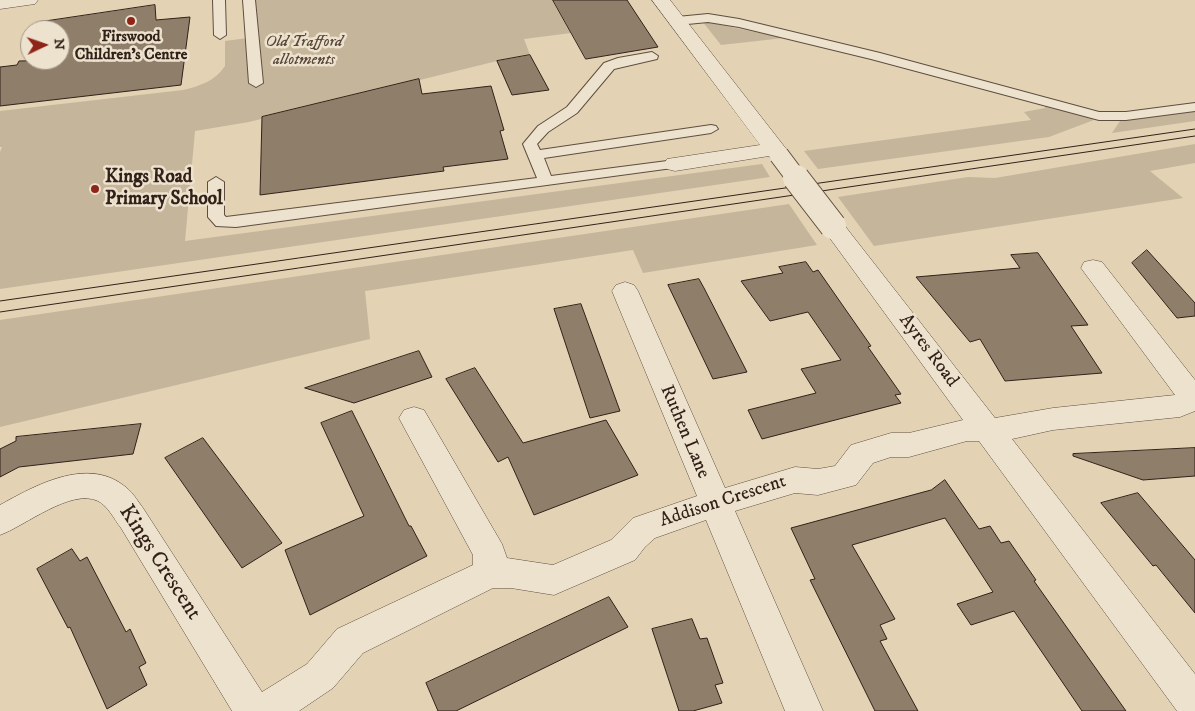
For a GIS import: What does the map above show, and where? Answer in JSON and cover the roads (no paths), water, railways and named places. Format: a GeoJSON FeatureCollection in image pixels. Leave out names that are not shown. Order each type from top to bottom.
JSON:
{"type":"FeatureCollection","features":[{"type":"Feature","properties":{"kind":"street"},"geometry":{"type":"LineString","coordinates":[[0,4],[29,0]]}},
{"type":"Feature","properties":{"kind":"street","name":"Ayres Road"},"geometry":{"type":"LineString","coordinates":[[661,0],[1195,704]]}},
{"type":"Feature","properties":{"kind":"street"},"geometry":{"type":"LineString","coordinates":[[675,164],[776,152]]}},
{"type":"Feature","properties":{"kind":"street","name":"Addison Crescent"},"geometry":{"type":"LineString","coordinates":[[266,711],[320,676],[350,641],[490,573],[530,575],[554,580],[623,550],[633,537],[644,528],[714,504],[795,480],[818,482],[845,476],[862,454],[891,444],[909,445],[952,433],[1007,429],[1053,419],[1180,406],[1194,398],[1093,268]]}},
{"type":"Feature","properties":{"kind":"street","name":"Ruthen Lane"},"geometry":{"type":"LineString","coordinates":[[625,292],[804,711]]}},
{"type":"Feature","properties":{"kind":"street"},"geometry":{"type":"LineString","coordinates":[[414,418],[490,554],[490,573]]}},
{"type":"Feature","properties":{"kind":"street","name":"Kings Crescent"},"geometry":{"type":"LineString","coordinates":[[0,521],[65,489],[88,486],[110,492],[132,518],[253,711]]}},
{"type":"Feature","properties":{"kind":"lane"},"geometry":{"type":"LineString","coordinates":[[219,0],[220,35]]}},
{"type":"Feature","properties":{"kind":"lane"},"geometry":{"type":"LineString","coordinates":[[249,0],[256,83]]}},
{"type":"Feature","properties":{"kind":"lane"},"geometry":{"type":"LineString","coordinates":[[677,22],[708,18],[739,23],[866,53],[1098,116],[1126,116],[1195,107]]}},
{"type":"Feature","properties":{"kind":"lane"},"geometry":{"type":"LineString","coordinates":[[546,181],[530,144],[542,129],[572,110],[609,66],[618,62],[652,56]]}},
{"type":"Feature","properties":{"kind":"lane"},"geometry":{"type":"LineString","coordinates":[[535,155],[711,129]]}},
{"type":"Feature","properties":{"kind":"lane"},"geometry":{"type":"LineString","coordinates":[[216,182],[216,217],[222,222],[236,222],[675,164]]}},
{"type":"Feature","properties":{"kind":"tram line"},"geometry":{"type":"LineString","coordinates":[[0,301],[1195,129]]}},
{"type":"Feature","properties":{"kind":"tram line"},"geometry":{"type":"LineString","coordinates":[[0,312],[1195,136]]}},
{"type":"Feature","properties":{"kind":"place","name":"Firswood Children's Centre"},"geometry":{"type":"Point","coordinates":[131,21]}},
{"type":"Feature","properties":{"kind":"place","name":"Kings Road Primary School"},"geometry":{"type":"Point","coordinates":[95,189]}},
{"type":"Feature","properties":{"kind":"park label","name":"Old Trafford allotments"},"geometry":{"type":"Point","coordinates":[304,52]}}]}
